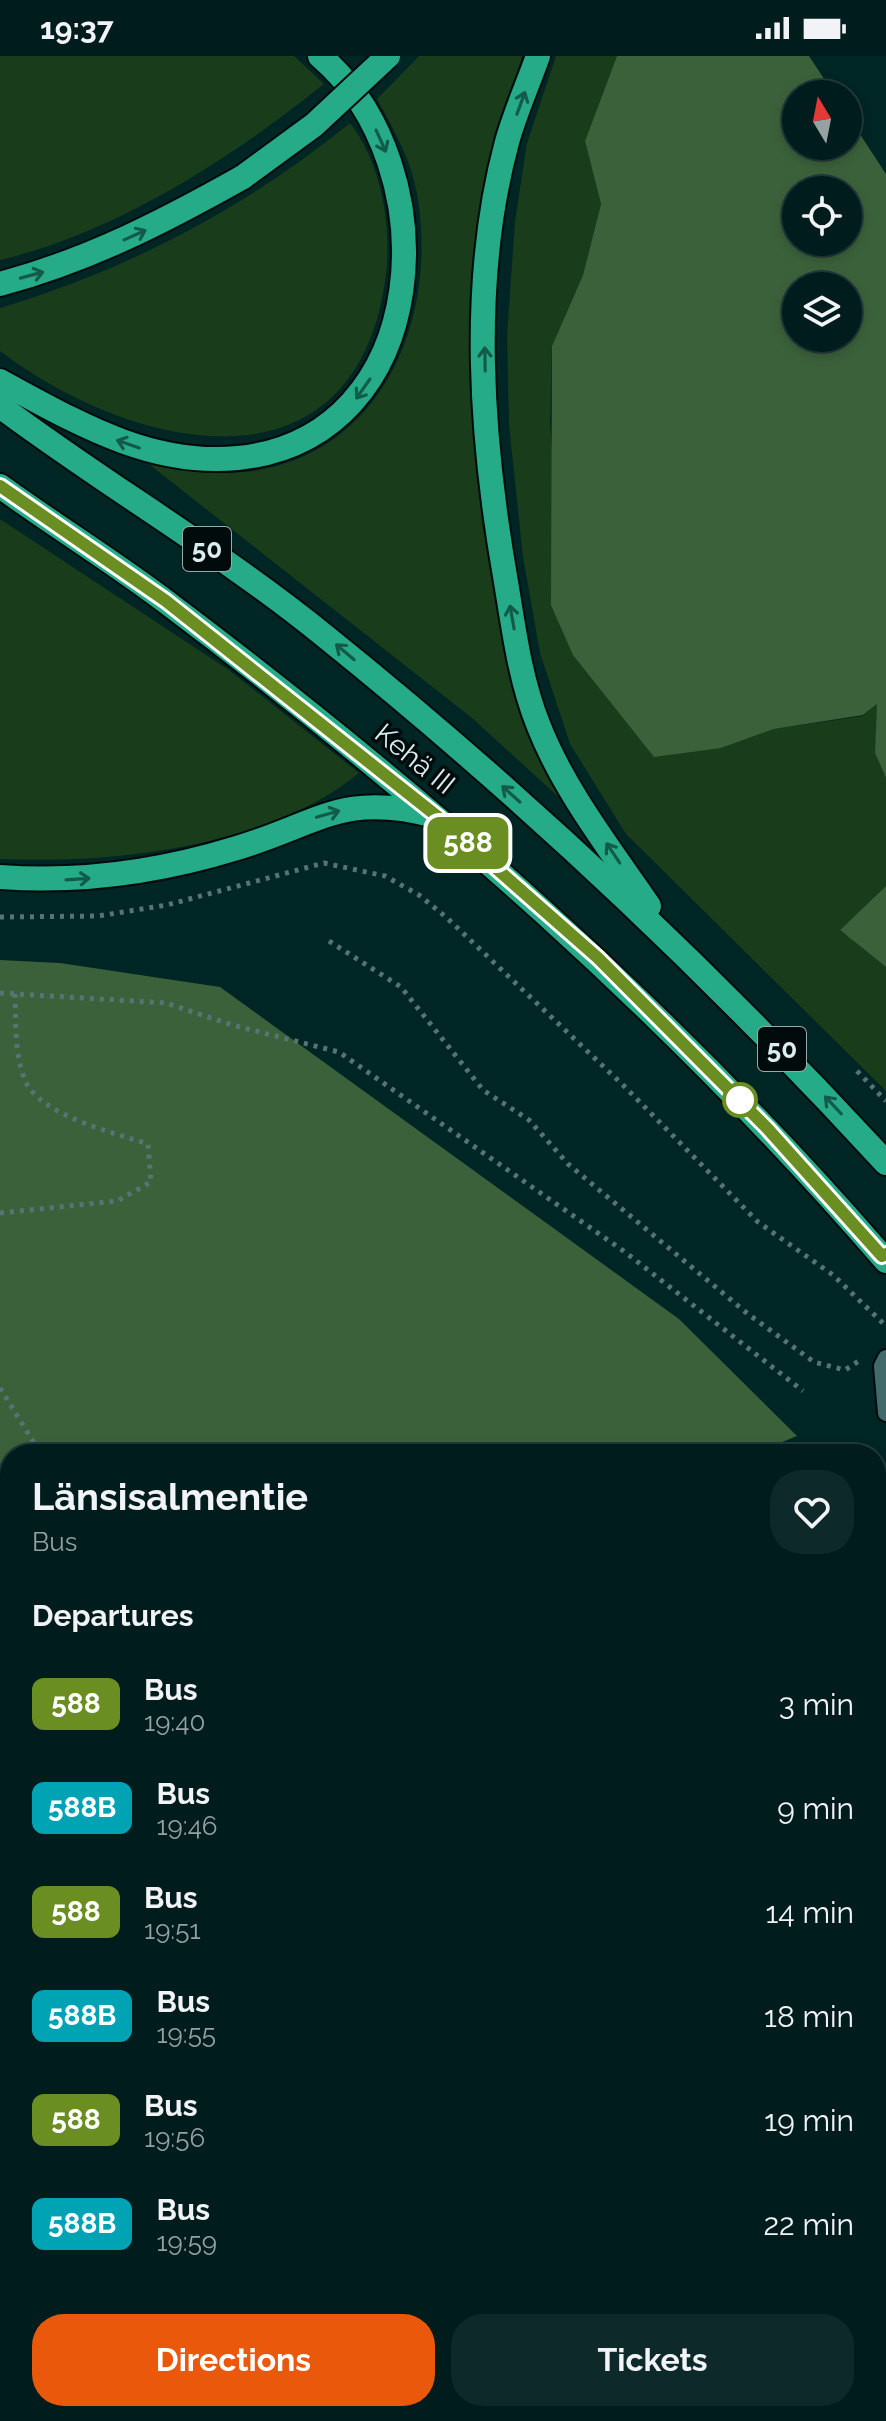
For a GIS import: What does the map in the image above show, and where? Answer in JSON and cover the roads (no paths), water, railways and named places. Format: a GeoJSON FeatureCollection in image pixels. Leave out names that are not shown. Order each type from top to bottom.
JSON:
{"type":"FeatureCollection","features":[{"type":"Feature","properties":{"kind":"highway"},"geometry":{"type":"LineString","coordinates":[[0,381],[90,430],[140,448],[188,457],[237,459],[279,451],[318,433],[349,409],[374,374],[391,335],[405,282],[403,222],[393,169],[370,117],[336,70],[320,56]]}},
{"type":"Feature","properties":{"kind":"highway"},"geometry":{"type":"LineString","coordinates":[[0,284],[63,267],[163,222],[243,177],[314,125],[388,56]]}},
{"type":"Feature","properties":{"kind":"highway"},"geometry":{"type":"LineString","coordinates":[[538,56],[507,142],[487,268],[486,432],[494,514],[520,666],[538,726],[606,844],[673,940]]}},
{"type":"Feature","properties":{"kind":"highway","name":"Kehä III"},"geometry":{"type":"LineString","coordinates":[[0,406],[216,555],[324,635],[484,769],[673,940],[771,1038],[886,1163]]}},
{"type":"Feature","properties":{"kind":"highway","name":"Kehä III"},"geometry":{"type":"LineString","coordinates":[[0,486],[166,601],[438,817],[598,958],[767,1128],[886,1261]]}},
{"type":"Feature","properties":{"kind":"highway"},"geometry":{"type":"LineString","coordinates":[[0,877],[47,881],[115,877],[239,848],[324,814],[369,805],[401,807],[438,817]]}},
{"type":"Feature","properties":{"kind":"lane"},"geometry":{"type":"LineString","coordinates":[[886,1358],[882,1366],[886,1413]]}}]}
